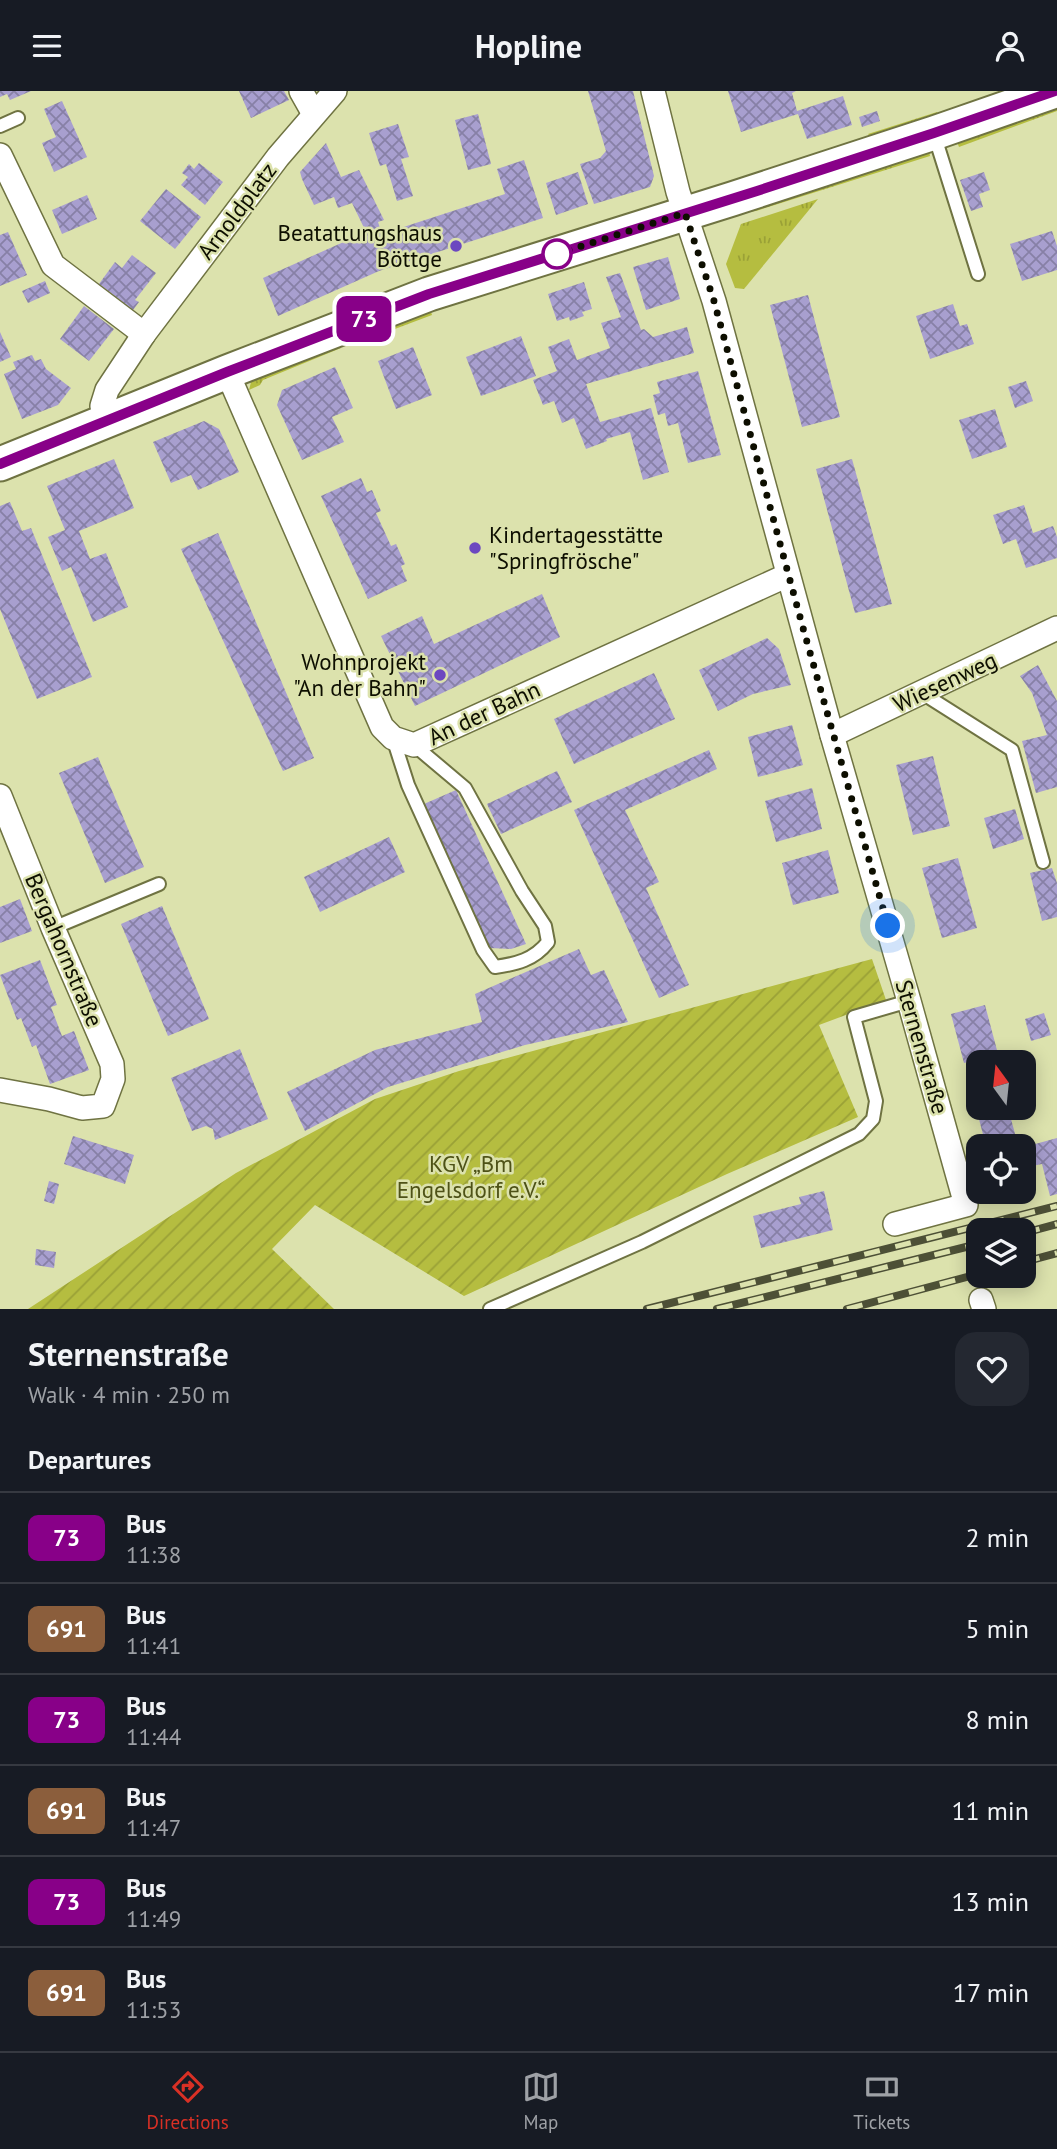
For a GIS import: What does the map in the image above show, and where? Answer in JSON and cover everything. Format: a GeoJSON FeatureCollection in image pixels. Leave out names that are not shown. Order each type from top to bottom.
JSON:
{"type":"FeatureCollection","features":[{"type":"Feature","properties":{"kind":"main road"},"geometry":{"type":"LineString","coordinates":[[0,464],[429,294],[934,133],[1055,91]]}},
{"type":"Feature","properties":{"kind":"street"},"geometry":{"type":"LineString","coordinates":[[301,91],[313,114]]}},
{"type":"Feature","properties":{"kind":"street","name":"Arnoldplatz"},"geometry":{"type":"LineString","coordinates":[[106,421],[103,406],[107,390],[144,334],[278,156],[335,91]]}},
{"type":"Feature","properties":{"kind":"street","name":"Sternenstraße"},"geometry":{"type":"LineString","coordinates":[[653,91],[685,213],[714,301],[832,735],[966,1205],[895,1224]]}},
{"type":"Feature","properties":{"kind":"street"},"geometry":{"type":"LineString","coordinates":[[0,155],[53,265],[144,334]]}},
{"type":"Feature","properties":{"kind":"street","name":"An der Bahn"},"geometry":{"type":"LineString","coordinates":[[227,372],[382,727],[403,742],[788,575]]}},
{"type":"Feature","properties":{"kind":"street","name":"Wiesenweg"},"geometry":{"type":"LineString","coordinates":[[832,735],[1057,628]]}},
{"type":"Feature","properties":{"kind":"street","name":"Bergahornstraße"},"geometry":{"type":"LineString","coordinates":[[0,796],[112,1064],[114,1079],[103,1106],[82,1108],[0,1090]]}},
{"type":"Feature","properties":{"kind":"lane"},"geometry":{"type":"LineString","coordinates":[[0,126],[18,118]]}},
{"type":"Feature","properties":{"kind":"lane"},"geometry":{"type":"LineString","coordinates":[[934,133],[978,274]]}},
{"type":"Feature","properties":{"kind":"lane"},"geometry":{"type":"LineString","coordinates":[[922,692],[1012,750],[1043,862]]}},
{"type":"Feature","properties":{"kind":"lane"},"geometry":{"type":"LineString","coordinates":[[403,742],[464,788],[522,891],[545,926],[548,942],[539,954],[516,964],[495,967],[483,950],[408,785],[403,742]]}},
{"type":"Feature","properties":{"kind":"lane"},"geometry":{"type":"LineString","coordinates":[[54,928],[159,884]]}},
{"type":"Feature","properties":{"kind":"lane"},"geometry":{"type":"LineString","coordinates":[[490,1309],[642,1242],[859,1134],[873,1119],[876,1101],[854,1017],[909,1001]]}},
{"type":"Feature","properties":{"kind":"green space"},"geometry":{"type":"Polygon","coordinates":[[[1057,107],[1057,111],[959,147],[957,142],[1057,107]]]}},
{"type":"Feature","properties":{"kind":"green space"},"geometry":{"type":"Polygon","coordinates":[[[937,112],[940,118],[872,139],[868,134],[937,112]]]}},
{"type":"Feature","properties":{"kind":"green space"},"geometry":{"type":"Polygon","coordinates":[[[929,151],[930,156],[756,211],[749,212],[745,209],[929,151]]]}},
{"type":"Feature","properties":{"kind":"green space"},"geometry":{"type":"Polygon","coordinates":[[[818,199],[744,289],[735,288],[726,264],[741,224],[818,199]]]}},
{"type":"Feature","properties":{"kind":"green space"},"geometry":{"type":"Polygon","coordinates":[[[430,309],[432,315],[363,341],[360,334],[430,309]]]}},
{"type":"Feature","properties":{"kind":"green space"},"geometry":{"type":"Polygon","coordinates":[[[339,342],[341,348],[263,380],[260,385],[249,390],[254,378],[339,342]]]}},
{"type":"Feature","properties":{"kind":"green space","name":"KGV „Bm Engelsdorf e.V.“"},"geometry":{"type":"Polygon","coordinates":[[[872,959],[886,1000],[819,1025],[858,1117],[727,1174],[464,1296],[315,1205],[272,1249],[334,1309],[28,1309],[236,1173],[375,1099],[459,1071],[872,959]]]}},
{"type":"Feature","properties":{"kind":"building"},"geometry":{"type":"Polygon","coordinates":[[[0,91],[31,91],[10,100],[7,94],[0,97],[0,91]]]}},
{"type":"Feature","properties":{"kind":"building"},"geometry":{"type":"Polygon","coordinates":[[[239,91],[284,91],[289,100],[251,118],[239,91]]]}},
{"type":"Feature","properties":{"kind":"building"},"geometry":{"type":"Polygon","coordinates":[[[588,91],[633,91],[654,176],[650,187],[594,204],[580,164],[600,158],[606,151],[588,91]]]}},
{"type":"Feature","properties":{"kind":"building"},"geometry":{"type":"Polygon","coordinates":[[[728,91],[796,91],[792,93],[797,111],[843,96],[852,125],[807,139],[798,114],[741,132],[728,91]]]}},
{"type":"Feature","properties":{"kind":"building"},"geometry":{"type":"Polygon","coordinates":[[[62,101],[87,157],[54,172],[42,143],[56,137],[44,109],[62,101]]]}},
{"type":"Feature","properties":{"kind":"building"},"geometry":{"type":"Polygon","coordinates":[[[877,111],[880,121],[862,127],[859,117],[877,111]]]}},
{"type":"Feature","properties":{"kind":"building"},"geometry":{"type":"Polygon","coordinates":[[[478,114],[491,164],[468,170],[455,120],[478,114]]]}},
{"type":"Feature","properties":{"kind":"building"},"geometry":{"type":"Polygon","coordinates":[[[398,124],[409,157],[401,159],[413,196],[397,201],[386,164],[380,166],[369,133],[398,124]]]}},
{"type":"Feature","properties":{"kind":"building"},"geometry":{"type":"Polygon","coordinates":[[[326,143],[341,177],[359,170],[384,220],[378,222],[382,234],[505,194],[497,169],[524,160],[543,218],[379,271],[278,316],[263,278],[366,232],[352,203],[338,208],[334,197],[314,205],[302,179],[300,172],[326,143]]]}},
{"type":"Feature","properties":{"kind":"building"},"geometry":{"type":"Polygon","coordinates":[[[199,163],[223,182],[205,205],[181,185],[188,177],[182,173],[189,164],[194,169],[199,163]]]}},
{"type":"Feature","properties":{"kind":"building"},"geometry":{"type":"Polygon","coordinates":[[[578,172],[588,204],[556,215],[546,183],[578,172]]]}},
{"type":"Feature","properties":{"kind":"building"},"geometry":{"type":"Polygon","coordinates":[[[984,172],[990,190],[979,194],[983,207],[971,211],[960,180],[984,172]]]}},
{"type":"Feature","properties":{"kind":"building"},"geometry":{"type":"Polygon","coordinates":[[[166,189],[201,217],[175,249],[140,221],[166,189]]]}},
{"type":"Feature","properties":{"kind":"building"},"geometry":{"type":"Polygon","coordinates":[[[87,195],[97,219],[62,234],[52,210],[87,195]]]}},
{"type":"Feature","properties":{"kind":"building"},"geometry":{"type":"Polygon","coordinates":[[[1052,231],[1057,246],[1057,270],[1022,281],[1010,244],[1052,231]]]}},
{"type":"Feature","properties":{"kind":"building"},"geometry":{"type":"Polygon","coordinates":[[[8,232],[27,275],[0,286],[0,235],[8,232]]]}},
{"type":"Feature","properties":{"kind":"building"},"geometry":{"type":"Polygon","coordinates":[[[132,255],[156,273],[135,300],[139,302],[133,310],[99,284],[115,262],[122,268],[132,255]]]}},
{"type":"Feature","properties":{"kind":"building"},"geometry":{"type":"Polygon","coordinates":[[[668,257],[680,299],[646,310],[633,267],[668,257]]]}},
{"type":"Feature","properties":{"kind":"building"},"geometry":{"type":"Polygon","coordinates":[[[620,273],[641,330],[644,329],[653,337],[687,327],[694,353],[586,384],[600,422],[651,408],[669,472],[643,480],[630,432],[606,439],[607,441],[586,449],[574,418],[562,423],[554,401],[543,405],[533,380],[557,371],[548,347],[569,339],[577,360],[610,348],[601,323],[621,317],[606,277],[620,273]]]}},
{"type":"Feature","properties":{"kind":"building"},"geometry":{"type":"Polygon","coordinates":[[[45,281],[50,293],[28,303],[22,291],[45,281]]]}},
{"type":"Feature","properties":{"kind":"building"},"geometry":{"type":"Polygon","coordinates":[[[584,282],[592,309],[582,312],[584,316],[570,321],[569,317],[557,321],[548,294],[584,282]]]}},
{"type":"Feature","properties":{"kind":"building"},"geometry":{"type":"Polygon","coordinates":[[[808,295],[840,417],[802,427],[770,305],[808,295]]]}},
{"type":"Feature","properties":{"kind":"building"},"geometry":{"type":"Polygon","coordinates":[[[953,304],[960,326],[967,324],[974,344],[930,359],[916,316],[953,304]]]}},
{"type":"Feature","properties":{"kind":"building"},"geometry":{"type":"Polygon","coordinates":[[[84,306],[114,329],[89,361],[60,339],[84,306]]]}},
{"type":"Feature","properties":{"kind":"building"},"geometry":{"type":"Polygon","coordinates":[[[0,332],[11,357],[0,362],[0,332]]]}},
{"type":"Feature","properties":{"kind":"building"},"geometry":{"type":"Polygon","coordinates":[[[521,336],[536,376],[481,396],[466,357],[521,336]]]}},
{"type":"Feature","properties":{"kind":"building"},"geometry":{"type":"Polygon","coordinates":[[[413,347],[432,395],[396,409],[378,361],[413,347]]]}},
{"type":"Feature","properties":{"kind":"building"},"geometry":{"type":"Polygon","coordinates":[[[32,355],[35,361],[41,359],[46,369],[71,388],[58,405],[22,419],[4,374],[16,369],[13,362],[32,355]]]}},
{"type":"Feature","properties":{"kind":"building"},"geometry":{"type":"Polygon","coordinates":[[[335,367],[353,408],[332,417],[344,442],[302,460],[277,405],[282,390],[335,367]]]}},
{"type":"Feature","properties":{"kind":"building"},"geometry":{"type":"Polygon","coordinates":[[[698,371],[721,455],[688,463],[678,423],[668,426],[665,413],[658,415],[653,395],[660,393],[657,382],[698,371]]]}},
{"type":"Feature","properties":{"kind":"building"},"geometry":{"type":"Polygon","coordinates":[[[1026,381],[1033,401],[1015,408],[1008,387],[1026,381]]]}},
{"type":"Feature","properties":{"kind":"building"},"geometry":{"type":"Polygon","coordinates":[[[995,409],[1007,447],[972,459],[959,420],[995,409]]]}},
{"type":"Feature","properties":{"kind":"building"},"geometry":{"type":"Polygon","coordinates":[[[204,421],[219,429],[239,472],[198,490],[191,475],[171,483],[153,442],[204,421]]]}},
{"type":"Feature","properties":{"kind":"building"},"geometry":{"type":"Polygon","coordinates":[[[114,459],[134,508],[79,531],[90,559],[106,553],[128,607],[93,622],[71,567],[62,571],[48,537],[65,530],[47,486],[114,459]]]}},
{"type":"Feature","properties":{"kind":"building"},"geometry":{"type":"Polygon","coordinates":[[[852,459],[892,604],[855,613],[816,469],[852,459]]]}},
{"type":"Feature","properties":{"kind":"building"},"geometry":{"type":"Polygon","coordinates":[[[361,478],[367,492],[372,490],[381,511],[376,513],[391,546],[396,544],[405,564],[401,566],[407,581],[368,599],[321,496],[361,478]]]}},
{"type":"Feature","properties":{"kind":"building"},"geometry":{"type":"Polygon","coordinates":[[[10,502],[22,531],[31,528],[92,677],[37,699],[0,609],[0,506],[10,502]]]}},
{"type":"Feature","properties":{"kind":"building"},"geometry":{"type":"Polygon","coordinates":[[[1024,505],[1033,533],[1053,526],[1057,537],[1057,558],[1026,568],[1016,539],[1003,544],[993,515],[1024,505]]]}},
{"type":"Feature","properties":{"kind":"building"},"geometry":{"type":"Polygon","coordinates":[[[218,533],[314,758],[283,771],[181,549],[218,533]]]}},
{"type":"Feature","properties":{"kind":"building","name":"Wohnprojekt \"An der Bahn\""},"geometry":{"type":"Polygon","coordinates":[[[542,594],[560,637],[415,706],[381,636],[422,616],[434,644],[542,594]]]}},
{"type":"Feature","properties":{"kind":"building"},"geometry":{"type":"Polygon","coordinates":[[[767,638],[779,649],[791,685],[753,694],[718,711],[699,670],[767,638]]]}},
{"type":"Feature","properties":{"kind":"building"},"geometry":{"type":"Polygon","coordinates":[[[1038,665],[1057,701],[1057,787],[1036,793],[1022,741],[1047,735],[1032,693],[1020,676],[1038,665]]]}},
{"type":"Feature","properties":{"kind":"building"},"geometry":{"type":"Polygon","coordinates":[[[654,673],[675,719],[574,764],[554,719],[654,673]]]}},
{"type":"Feature","properties":{"kind":"building"},"geometry":{"type":"Polygon","coordinates":[[[792,725],[803,765],[758,777],[748,737],[792,725]]]}},
{"type":"Feature","properties":{"kind":"building"},"geometry":{"type":"Polygon","coordinates":[[[709,750],[717,769],[625,810],[659,882],[646,888],[689,985],[659,998],[574,810],[709,750]]]}},
{"type":"Feature","properties":{"kind":"building"},"geometry":{"type":"Polygon","coordinates":[[[933,756],[950,826],[913,835],[896,765],[933,756]]]}},
{"type":"Feature","properties":{"kind":"building"},"geometry":{"type":"Polygon","coordinates":[[[98,757],[144,867],[105,883],[59,773],[98,757]]]}},
{"type":"Feature","properties":{"kind":"building"},"geometry":{"type":"Polygon","coordinates":[[[557,771],[572,802],[501,834],[487,804],[557,771]]]}},
{"type":"Feature","properties":{"kind":"building"},"geometry":{"type":"Polygon","coordinates":[[[812,788],[822,829],[776,842],[765,801],[812,788]]]}},
{"type":"Feature","properties":{"kind":"building"},"geometry":{"type":"Polygon","coordinates":[[[456,790],[526,944],[511,949],[490,948],[424,804],[456,790]]]}},
{"type":"Feature","properties":{"kind":"building"},"geometry":{"type":"Polygon","coordinates":[[[1015,809],[1024,839],[993,849],[984,818],[1015,809]]]}},
{"type":"Feature","properties":{"kind":"building"},"geometry":{"type":"Polygon","coordinates":[[[389,837],[405,872],[320,912],[304,877],[389,837]]]}},
{"type":"Feature","properties":{"kind":"building"},"geometry":{"type":"Polygon","coordinates":[[[828,850],[839,893],[793,905],[782,863],[828,850]]]}},
{"type":"Feature","properties":{"kind":"building"},"geometry":{"type":"Polygon","coordinates":[[[958,858],[977,928],[942,938],[922,868],[958,858]]]}},
{"type":"Feature","properties":{"kind":"building"},"geometry":{"type":"Polygon","coordinates":[[[1052,868],[1057,883],[1057,917],[1042,921],[1030,873],[1052,868]]]}},
{"type":"Feature","properties":{"kind":"building"},"geometry":{"type":"Polygon","coordinates":[[[20,899],[32,931],[0,943],[0,907],[20,899]]]}},
{"type":"Feature","properties":{"kind":"building"},"geometry":{"type":"Polygon","coordinates":[[[162,906],[209,1019],[168,1036],[121,924],[162,906]]]}},
{"type":"Feature","properties":{"kind":"building"},"geometry":{"type":"Polygon","coordinates":[[[579,949],[591,975],[604,970],[628,1022],[525,1045],[388,1087],[305,1131],[287,1092],[375,1050],[482,1022],[475,994],[579,949]]]}},
{"type":"Feature","properties":{"kind":"building"},"geometry":{"type":"Polygon","coordinates":[[[40,960],[57,1005],[51,1007],[62,1036],[74,1031],[89,1070],[50,1084],[36,1045],[32,1047],[21,1018],[17,1020],[0,975],[40,960]]]}},
{"type":"Feature","properties":{"kind":"building"},"geometry":{"type":"Polygon","coordinates":[[[985,1005],[997,1050],[966,1050],[964,1063],[951,1014],[985,1005]]]}},
{"type":"Feature","properties":{"kind":"building"},"geometry":{"type":"Polygon","coordinates":[[[1044,1013],[1051,1035],[1031,1041],[1025,1019],[1044,1013]]]}},
{"type":"Feature","properties":{"kind":"building"},"geometry":{"type":"Polygon","coordinates":[[[240,1049],[268,1119],[215,1140],[213,1129],[206,1126],[192,1131],[171,1078],[240,1049]]]}},
{"type":"Feature","properties":{"kind":"building"},"geometry":{"type":"Polygon","coordinates":[[[979,1120],[1011,1120],[1015,1134],[983,1134],[979,1120]]]}},
{"type":"Feature","properties":{"kind":"building"},"geometry":{"type":"Polygon","coordinates":[[[73,1136],[134,1155],[125,1184],[64,1164],[73,1136]]]}},
{"type":"Feature","properties":{"kind":"building"},"geometry":{"type":"Polygon","coordinates":[[[1057,1138],[1057,1194],[1050,1196],[1042,1164],[1036,1165],[1036,1144],[1057,1138]]]}},
{"type":"Feature","properties":{"kind":"building"},"geometry":{"type":"Polygon","coordinates":[[[49,1181],[59,1184],[54,1204],[44,1201],[49,1181]]]}},
{"type":"Feature","properties":{"kind":"building"},"geometry":{"type":"Polygon","coordinates":[[[824,1191],[833,1230],[761,1248],[753,1216],[801,1204],[799,1197],[824,1191]]]}},
{"type":"Feature","properties":{"kind":"building"},"geometry":{"type":"Polygon","coordinates":[[[36,1249],[56,1252],[54,1268],[35,1265],[36,1249]]]}},
{"type":"Feature","properties":{"kind":"railway"},"geometry":{"type":"LineString","coordinates":[[647,1309],[1057,1206]]}},
{"type":"Feature","properties":{"kind":"railway"},"geometry":{"type":"LineString","coordinates":[[1036,1230],[1057,1224]]}},
{"type":"Feature","properties":{"kind":"railway"},"geometry":{"type":"LineString","coordinates":[[717,1309],[966,1247]]}},
{"type":"Feature","properties":{"kind":"railway"},"geometry":{"type":"LineString","coordinates":[[1036,1259],[1057,1253]]}},
{"type":"Feature","properties":{"kind":"railway"},"geometry":{"type":"LineString","coordinates":[[847,1309],[966,1277]]}},
{"type":"Feature","properties":{"kind":"bus line","name":"73"},"geometry":{"type":"LineString","coordinates":[[0,464],[429,294],[757,191],[1055,91]]}},
{"type":"Feature","properties":{"kind":"place","name":"Beatattungshaus Böttge"},"geometry":{"type":"Point","coordinates":[456,246]}},
{"type":"Feature","properties":{"kind":"place","name":"Kindertagesstätte \"Springfrösche\""},"geometry":{"type":"Point","coordinates":[475,548]}},
{"type":"Feature","properties":{"kind":"place","name":"Wohnprojekt \"An der Bahn\""},"geometry":{"type":"Point","coordinates":[440,675]}},
{"type":"Feature","properties":{"kind":"route"},"geometry":{"type":"LineString","coordinates":[[557,254],[685,213],[714,301],[832,735],[888,926]]}}]}
